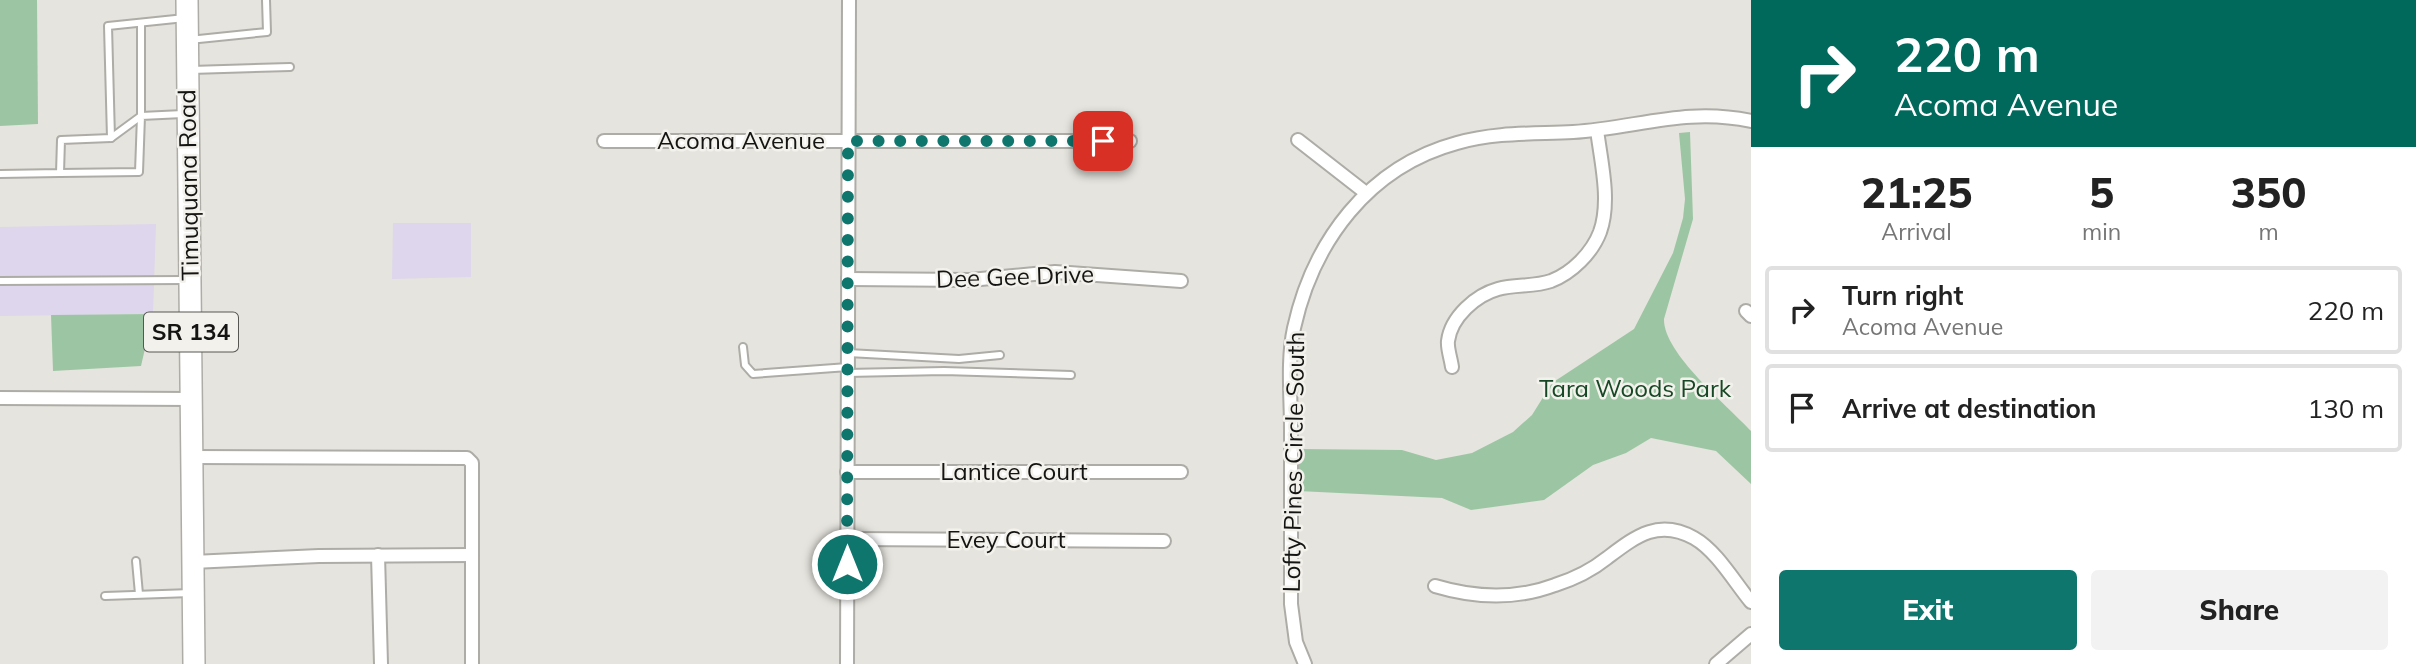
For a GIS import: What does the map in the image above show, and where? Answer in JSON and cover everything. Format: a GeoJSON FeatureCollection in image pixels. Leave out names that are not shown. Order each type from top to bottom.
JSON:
{"type":"FeatureCollection","features":[{"type":"Feature","properties":{"kind":"main road","name":"Timuquana Road"},"geometry":{"type":"LineString","coordinates":[[187,9],[194,664]]}},
{"type":"Feature","properties":{"kind":"street"},"geometry":{"type":"LineString","coordinates":[[847,664],[849,0]]}},
{"type":"Feature","properties":{"kind":"street","name":"Lofty Pines Circle South"},"geometry":{"type":"LineString","coordinates":[[1305,664],[1296,642],[1290,604],[1293,330],[1324,246],[1340,220],[1366,193],[1408,164],[1453,144],[1506,134],[1597,130],[1691,114],[1724,115],[1751,121]]}},
{"type":"Feature","properties":{"kind":"street"},"geometry":{"type":"LineString","coordinates":[[1452,367],[1447,342],[1454,324],[1467,307],[1481,296],[1497,289],[1552,281],[1580,262],[1591,248],[1600,233],[1604,214],[1597,130]]}},
{"type":"Feature","properties":{"kind":"street"},"geometry":{"type":"LineString","coordinates":[[1298,140],[1366,193]]}},
{"type":"Feature","properties":{"kind":"street","name":"Acoma Avenue"},"geometry":{"type":"LineString","coordinates":[[604,141],[1130,141]]}},
{"type":"Feature","properties":{"kind":"street","name":"Dee Gee Drive"},"geometry":{"type":"LineString","coordinates":[[848,279],[970,280],[1055,272],[1181,281]]}},
{"type":"Feature","properties":{"kind":"street"},"geometry":{"type":"LineString","coordinates":[[0,398],[192,398]]}},
{"type":"Feature","properties":{"kind":"street"},"geometry":{"type":"LineString","coordinates":[[191,457],[467,458],[472,463],[472,664]]}},
{"type":"Feature","properties":{"kind":"street","name":"Lantice Court"},"geometry":{"type":"LineString","coordinates":[[846,472],[1181,472]]}},
{"type":"Feature","properties":{"kind":"street"},"geometry":{"type":"LineString","coordinates":[[1435,586],[1468,596],[1495,596],[1539,590],[1577,577],[1608,558],[1629,539],[1670,530],[1687,535],[1703,545],[1751,602]]}},
{"type":"Feature","properties":{"kind":"street","name":"Evey Court"},"geometry":{"type":"LineString","coordinates":[[847,539],[1164,541]]}},
{"type":"Feature","properties":{"kind":"street"},"geometry":{"type":"LineString","coordinates":[[192,562],[378,555],[472,555]]}},
{"type":"Feature","properties":{"kind":"street"},"geometry":{"type":"LineString","coordinates":[[378,555],[380,664]]}},
{"type":"Feature","properties":{"kind":"street"},"geometry":{"type":"LineString","coordinates":[[1716,664],[1751,634]]}},
{"type":"Feature","properties":{"kind":"lane"},"geometry":{"type":"LineString","coordinates":[[187,40],[267,32],[267,0]]}},
{"type":"Feature","properties":{"kind":"lane"},"geometry":{"type":"LineString","coordinates":[[111,138],[108,26],[141,23],[187,9]]}},
{"type":"Feature","properties":{"kind":"lane"},"geometry":{"type":"LineString","coordinates":[[0,174],[139,172],[141,23]]}},
{"type":"Feature","properties":{"kind":"lane"},"geometry":{"type":"LineString","coordinates":[[187,70],[290,67]]}},
{"type":"Feature","properties":{"kind":"lane"},"geometry":{"type":"LineString","coordinates":[[60,173],[61,140],[111,138],[141,116],[188,114]]}},
{"type":"Feature","properties":{"kind":"lane"},"geometry":{"type":"LineString","coordinates":[[0,281],[191,280]]}},
{"type":"Feature","properties":{"kind":"lane"},"geometry":{"type":"LineString","coordinates":[[743,347],[745,365],[753,374],[847,370],[1071,375]]}},
{"type":"Feature","properties":{"kind":"lane"},"geometry":{"type":"LineString","coordinates":[[848,353],[959,359],[1000,355]]}},
{"type":"Feature","properties":{"kind":"lane"},"geometry":{"type":"LineString","coordinates":[[136,561],[139,594]]}},
{"type":"Feature","properties":{"kind":"lane"},"geometry":{"type":"LineString","coordinates":[[105,596],[193,593]]}},
{"type":"Feature","properties":{"kind":"shaded area"},"geometry":{"type":"Polygon","coordinates":[[[393,223],[471,223],[471,277],[392,279],[393,223]]]}},
{"type":"Feature","properties":{"kind":"shaded area"},"geometry":{"type":"Polygon","coordinates":[[[156,224],[153,314],[0,316],[0,227],[156,224]]]}},
{"type":"Feature","properties":{"kind":"green space"},"geometry":{"type":"Polygon","coordinates":[[[0,0],[37,0],[38,124],[0,126],[0,0]]]}},
{"type":"Feature","properties":{"kind":"green space","name":"Tara Woods Park"},"geometry":{"type":"Polygon","coordinates":[[[1690,132],[1693,219],[1664,319],[1666,333],[1698,378],[1751,431],[1751,484],[1716,451],[1651,438],[1626,453],[1593,465],[1544,500],[1471,510],[1442,498],[1298,491],[1298,449],[1402,450],[1436,460],[1472,453],[1513,432],[1532,415],[1552,383],[1634,329],[1673,253],[1683,218],[1685,199],[1679,133],[1690,132]]]}},
{"type":"Feature","properties":{"kind":"green space"},"geometry":{"type":"Polygon","coordinates":[[[153,314],[141,366],[53,371],[51,315],[153,314]]]}},
{"type":"Feature","properties":{"kind":"route"},"geometry":{"type":"LineString","coordinates":[[847,564],[848,141],[1103,141]]}}]}
